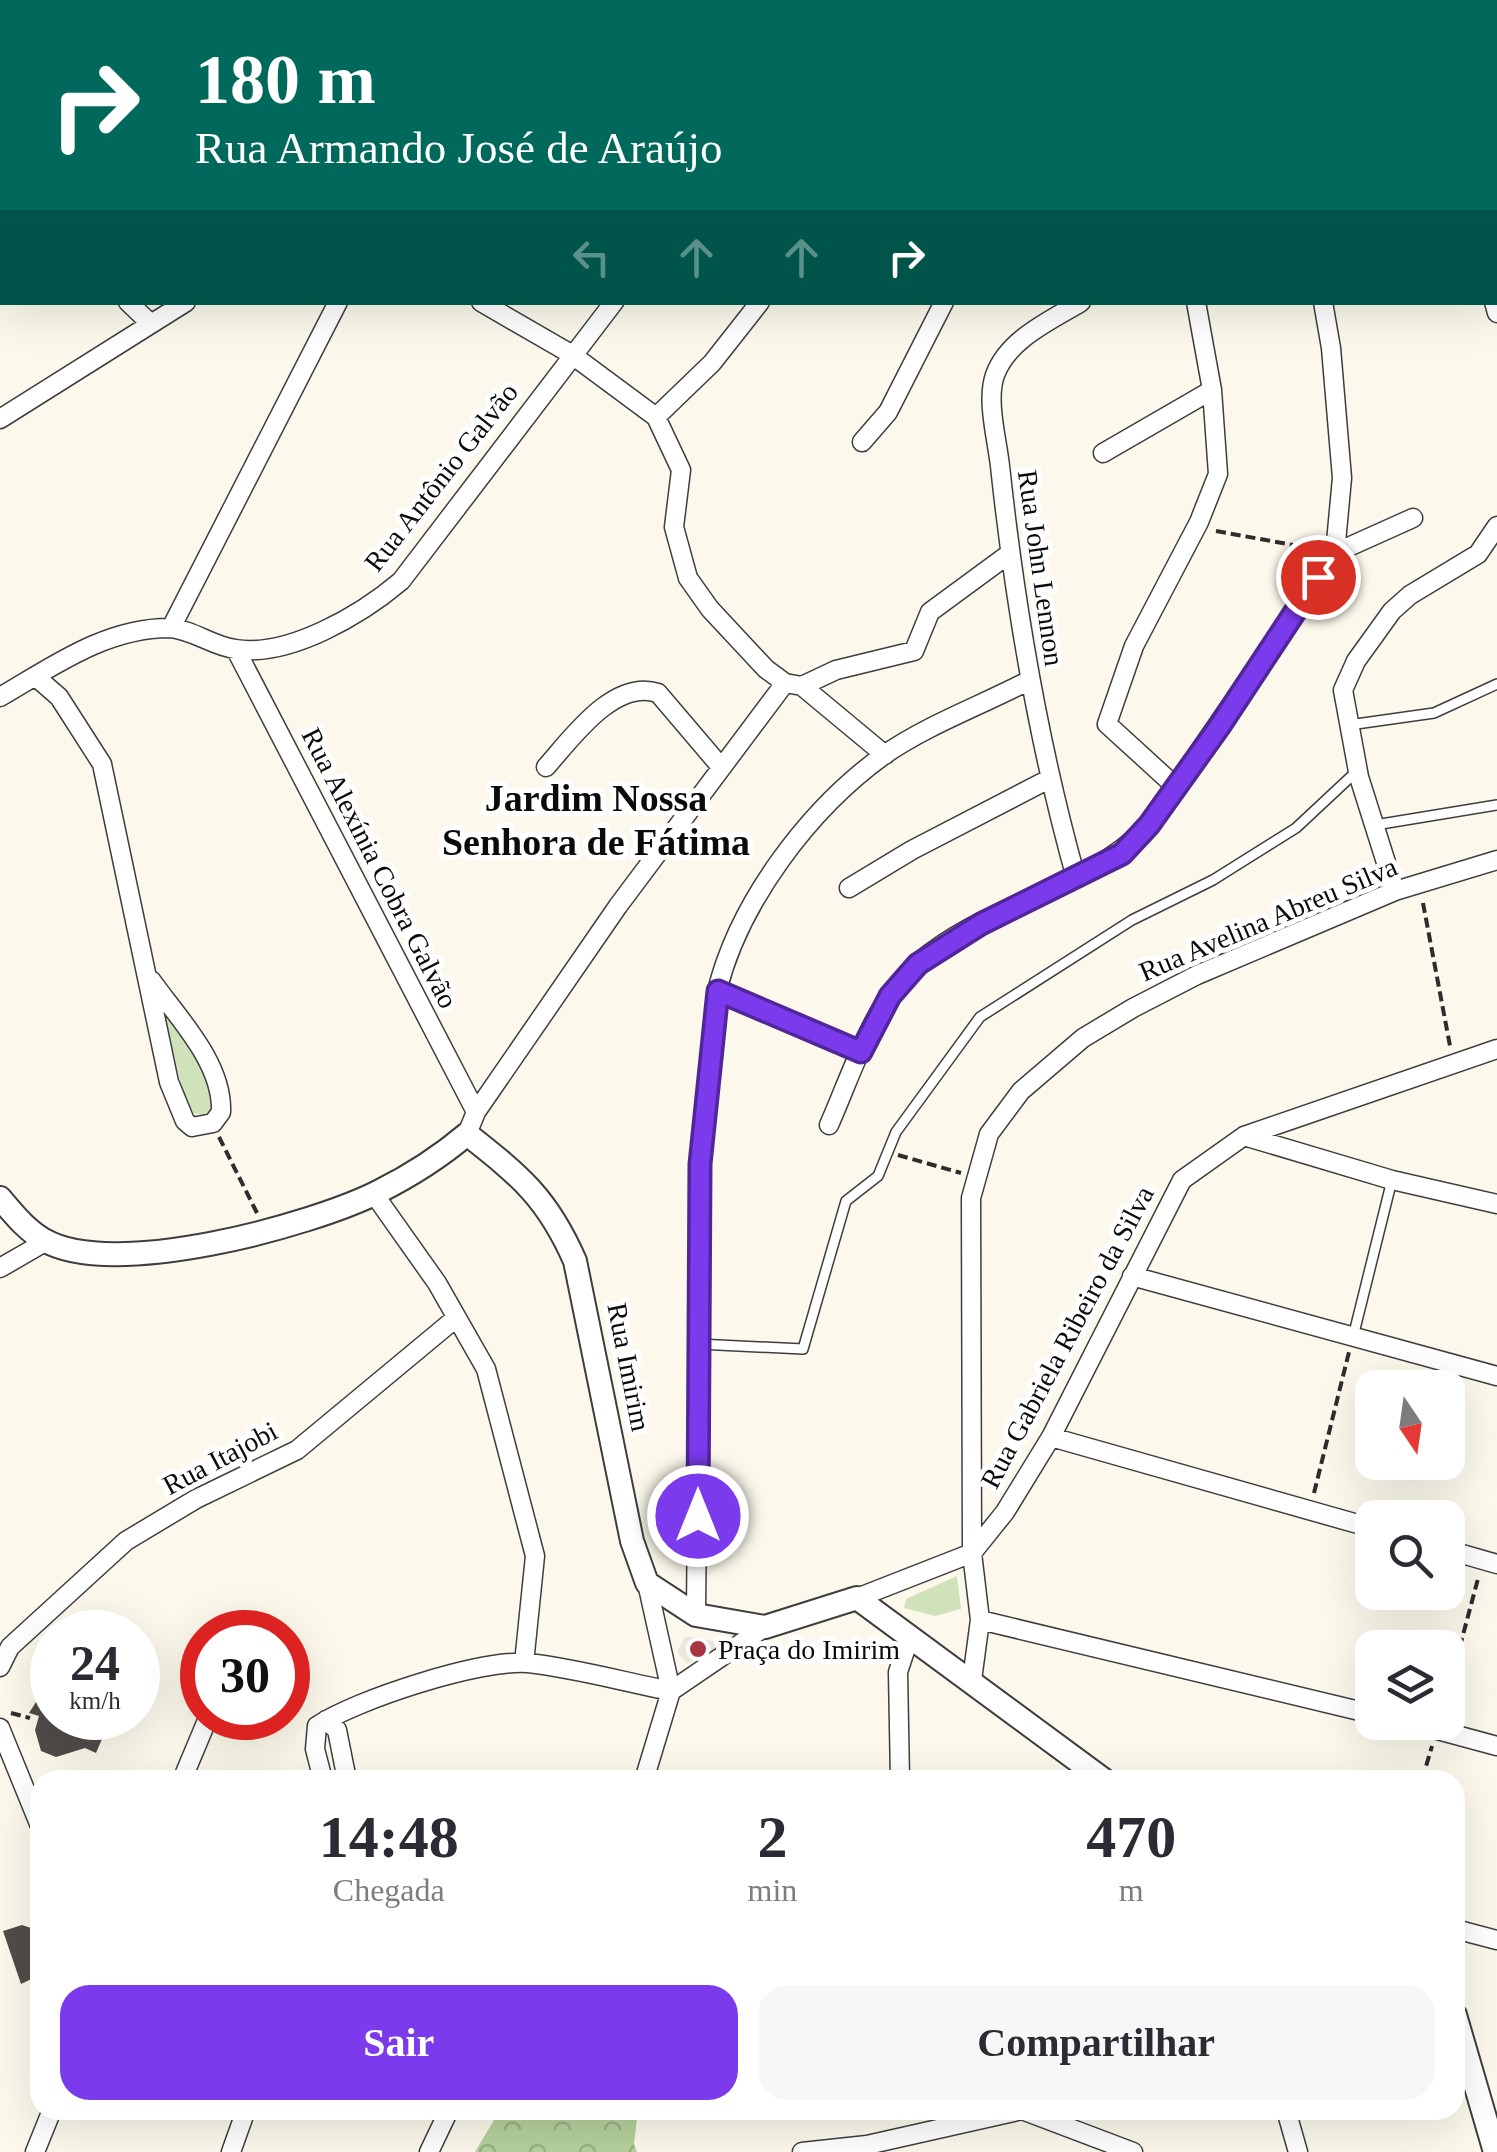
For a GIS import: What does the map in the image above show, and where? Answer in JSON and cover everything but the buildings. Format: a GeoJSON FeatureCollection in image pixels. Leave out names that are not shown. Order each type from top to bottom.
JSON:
{"type":"FeatureCollection","features":[{"type":"Feature","properties":{"kind":"street"},"geometry":{"type":"LineString","coordinates":[[131,305],[151,324]]}},
{"type":"Feature","properties":{"kind":"street"},"geometry":{"type":"LineString","coordinates":[[0,419],[181,305]]}},
{"type":"Feature","properties":{"kind":"street"},"geometry":{"type":"LineString","coordinates":[[171,628],[336,305]]}},
{"type":"Feature","properties":{"kind":"street"},"geometry":{"type":"LineString","coordinates":[[486,305],[571,354],[656,417],[681,470],[674,527],[688,578],[710,610],[793,685],[885,754]]}},
{"type":"Feature","properties":{"kind":"street","name":"Rua Antônio Galvão"},"geometry":{"type":"LineString","coordinates":[[236,650],[330,628],[357,616],[401,581],[612,305]]}},
{"type":"Feature","properties":{"kind":"street"},"geometry":{"type":"LineString","coordinates":[[656,417],[712,363],[758,305]]}},
{"type":"Feature","properties":{"kind":"street"},"geometry":{"type":"LineString","coordinates":[[862,442],[888,412],[942,305]]}},
{"type":"Feature","properties":{"kind":"street","name":"Rua John Lennon"},"geometry":{"type":"LineString","coordinates":[[1076,305],[1025,337],[1000,362],[993,380],[1009,554],[1028,681],[1048,778],[1076,878]]}},
{"type":"Feature","properties":{"kind":"street"},"geometry":{"type":"LineString","coordinates":[[1176,787],[1106,724],[1134,646],[1196,528],[1218,474],[1212,390],[1197,305]]}},
{"type":"Feature","properties":{"kind":"street"},"geometry":{"type":"LineString","coordinates":[[829,1125],[890,996],[918,964],[981,924],[1122,854],[1176,787],[1334,553],[1342,478],[1332,348],[1324,305]]}},
{"type":"Feature","properties":{"kind":"street"},"geometry":{"type":"LineString","coordinates":[[1103,454],[1212,390]]}},
{"type":"Feature","properties":{"kind":"street"},"geometry":{"type":"LineString","coordinates":[[1334,553],[1413,518]]}},
{"type":"Feature","properties":{"kind":"street"},"geometry":{"type":"LineString","coordinates":[[1395,891],[1358,770],[1343,690],[1376,632],[1410,595],[1478,554],[1497,526]]}},
{"type":"Feature","properties":{"kind":"street"},"geometry":{"type":"LineString","coordinates":[[0,1198],[19,1221],[46,1242],[120,1254],[266,1233],[374,1194],[438,1159],[472,1123],[618,906],[722,767],[793,685],[836,670],[914,652],[930,612],[1009,554]]}},
{"type":"Feature","properties":{"kind":"street"},"geometry":{"type":"LineString","coordinates":[[0,697],[83,648],[171,628],[236,650]]}},
{"type":"Feature","properties":{"kind":"street","name":"Rua Alexínia Cobra Galvão"},"geometry":{"type":"LineString","coordinates":[[236,650],[472,1123]]}},
{"type":"Feature","properties":{"kind":"street"},"geometry":{"type":"LineString","coordinates":[[36,677],[60,697],[102,764],[151,980],[162,1050],[178,1108],[192,1126],[212,1124],[220,1112],[216,1080],[197,1045],[151,980]]}},
{"type":"Feature","properties":{"kind":"street"},"geometry":{"type":"LineString","coordinates":[[696,1615],[700,1164],[718,991],[728,948],[800,838],[885,754],[1028,681]]}},
{"type":"Feature","properties":{"kind":"street"},"geometry":{"type":"LineString","coordinates":[[546,767],[592,716],[628,694],[650,690],[658,693],[722,767]]}},
{"type":"Feature","properties":{"kind":"street"},"geometry":{"type":"LineString","coordinates":[[850,888],[912,850],[1048,778]]}},
{"type":"Feature","properties":{"kind":"street","name":"Rua Avelina Abreu Silva"},"geometry":{"type":"LineString","coordinates":[[972,1680],[980,1620],[972,1553],[970,1198],[989,1134],[1021,1091],[1083,1038],[1197,975],[1395,891],[1497,860]]}},
{"type":"Feature","properties":{"kind":"street"},"geometry":{"type":"LineString","coordinates":[[718,991],[861,1052]]}},
{"type":"Feature","properties":{"kind":"street","name":"Rua Gabriela Ribeiro da Silva"},"geometry":{"type":"LineString","coordinates":[[972,1553],[1005,1512],[1051,1437],[1182,1180],[1244,1136],[1497,1049]]}},
{"type":"Feature","properties":{"kind":"street","name":"Rua Imirim"},"geometry":{"type":"LineString","coordinates":[[472,1123],[558,1223],[575,1262],[632,1541],[647,1583]]}},
{"type":"Feature","properties":{"kind":"street"},"geometry":{"type":"LineString","coordinates":[[1244,1136],[1392,1180],[1497,1204]]}},
{"type":"Feature","properties":{"kind":"street"},"geometry":{"type":"LineString","coordinates":[[374,1194],[486,1369],[535,1556],[524,1662]]}},
{"type":"Feature","properties":{"kind":"street"},"geometry":{"type":"LineString","coordinates":[[0,1268],[46,1242]]}},
{"type":"Feature","properties":{"kind":"street"},"geometry":{"type":"LineString","coordinates":[[1132,1276],[1497,1376]]}},
{"type":"Feature","properties":{"kind":"street","name":"Rua Itajobi"},"geometry":{"type":"LineString","coordinates":[[0,1667],[10,1648],[126,1541],[196,1499],[296,1450],[456,1318]]}},
{"type":"Feature","properties":{"kind":"street"},"geometry":{"type":"LineString","coordinates":[[1051,1437],[1355,1523]]}},
{"type":"Feature","properties":{"kind":"street"},"geometry":{"type":"LineString","coordinates":[[321,1770],[314,1736],[317,1726],[362,1703],[460,1673],[524,1662],[671,1691],[765,1626],[857,1598],[972,1553]]}},
{"type":"Feature","properties":{"kind":"street"},"geometry":{"type":"LineString","coordinates":[[1465,1555],[1490,1562]]}},
{"type":"Feature","properties":{"kind":"street"},"geometry":{"type":"LineString","coordinates":[[647,1583],[696,1615],[765,1626]]}},
{"type":"Feature","properties":{"kind":"street"},"geometry":{"type":"LineString","coordinates":[[647,1583],[671,1691],[647,1770]]}},
{"type":"Feature","properties":{"kind":"street"},"geometry":{"type":"LineString","coordinates":[[857,1598],[1091,1770]]}},
{"type":"Feature","properties":{"kind":"street"},"geometry":{"type":"LineString","coordinates":[[980,1620],[1355,1710]]}},
{"type":"Feature","properties":{"kind":"street"},"geometry":{"type":"LineString","coordinates":[[0,1631],[10,1648]]}},
{"type":"Feature","properties":{"kind":"street"},"geometry":{"type":"LineString","coordinates":[[900,1770],[898,1672],[910,1636]]}},
{"type":"Feature","properties":{"kind":"street"},"geometry":{"type":"LineString","coordinates":[[326,1720],[337,1730],[345,1770]]}},
{"type":"Feature","properties":{"kind":"street"},"geometry":{"type":"LineString","coordinates":[[0,1728],[30,1802]]}},
{"type":"Feature","properties":{"kind":"street"},"geometry":{"type":"LineString","coordinates":[[1465,1737],[1497,1746]]}},
{"type":"Feature","properties":{"kind":"street"},"geometry":{"type":"LineString","coordinates":[[186,1770],[199,1740]]}},
{"type":"Feature","properties":{"kind":"street"},"geometry":{"type":"LineString","coordinates":[[1465,1932],[1497,1940]]}},
{"type":"Feature","properties":{"kind":"street"},"geometry":{"type":"LineString","coordinates":[[1465,2048],[1496,2152]]}},
{"type":"Feature","properties":{"kind":"street"},"geometry":{"type":"LineString","coordinates":[[36,2152],[48,2120]]}},
{"type":"Feature","properties":{"kind":"street"},"geometry":{"type":"LineString","coordinates":[[231,2152],[242,2120]]}},
{"type":"Feature","properties":{"kind":"street"},"geometry":{"type":"LineString","coordinates":[[428,2152],[444,2120]]}},
{"type":"Feature","properties":{"kind":"street"},"geometry":{"type":"LineString","coordinates":[[802,2152],[869,2148],[982,2120]]}},
{"type":"Feature","properties":{"kind":"street"},"geometry":{"type":"LineString","coordinates":[[1048,2120],[1133,2152]]}},
{"type":"Feature","properties":{"kind":"street"},"geometry":{"type":"LineString","coordinates":[[1289,2120],[1298,2152]]}},
{"type":"Feature","properties":{"kind":"lane"},"geometry":{"type":"LineString","coordinates":[[1349,725],[1434,712],[1497,684]]}},
{"type":"Feature","properties":{"kind":"lane"},"geometry":{"type":"LineString","coordinates":[[698,1344],[803,1349],[846,1201],[878,1176],[896,1132],[980,1017],[1132,920],[1213,880],[1296,828],[1358,770]]}},
{"type":"Feature","properties":{"kind":"lane"},"geometry":{"type":"LineString","coordinates":[[1375,825],[1497,805]]}},
{"type":"Feature","properties":{"kind":"lane"},"geometry":{"type":"LineString","coordinates":[[1353,1338],[1392,1180]]}},
{"type":"Feature","properties":{"kind":"path"},"geometry":{"type":"LineString","coordinates":[[1196,528],[1334,553]]}},
{"type":"Feature","properties":{"kind":"path"},"geometry":{"type":"LineString","coordinates":[[1420,884],[1452,1062]]}},
{"type":"Feature","properties":{"kind":"path"},"geometry":{"type":"LineString","coordinates":[[212,1124],[266,1233]]}},
{"type":"Feature","properties":{"kind":"path"},"geometry":{"type":"LineString","coordinates":[[888,1152],[975,1177]]}},
{"type":"Feature","properties":{"kind":"path"},"geometry":{"type":"LineString","coordinates":[[1310,1511],[1353,1338]]}},
{"type":"Feature","properties":{"kind":"path"},"geometry":{"type":"LineString","coordinates":[[1465,1638],[1490,1562]]}},
{"type":"Feature","properties":{"kind":"path"},"geometry":{"type":"LineString","coordinates":[[18,1712],[30,1718]]}},
{"type":"Feature","properties":{"kind":"path"},"geometry":{"type":"LineString","coordinates":[[1425,1770],[1434,1740]]}},
{"type":"Feature","properties":{"kind":"green space"},"geometry":{"type":"Polygon","coordinates":[[[164,1012],[207,1074],[213,1101],[210,1115],[194,1114],[184,1096],[164,1012]]]}},
{"type":"Feature","properties":{"kind":"green space"},"geometry":{"type":"Polygon","coordinates":[[[957,1576],[961,1609],[935,1616],[904,1608],[906,1599],[957,1576]]]}},
{"type":"Feature","properties":{"kind":"green space"},"geometry":{"type":"Polygon","coordinates":[[[494,2120],[637,2120],[637,2152],[475,2152],[494,2120]]]}},
{"type":"Feature","properties":{"kind":"shaded area","name":"Praça do Imirim"},"geometry":{"type":"Polygon","coordinates":[[[685,1637],[728,1644],[687,1664],[677,1652],[685,1637]]]}},
{"type":"Feature","properties":{"kind":"place","name":"Praça do Imirim"},"geometry":{"type":"Point","coordinates":[698,1649]}},
{"type":"Feature","properties":{"kind":"district","name":"Jardim Nossa Senhora de Fátima"},"geometry":{"type":"Point","coordinates":[596,820]}},
{"type":"Feature","properties":{"kind":"route"},"geometry":{"type":"LineString","coordinates":[[698,1516],[700,1164],[718,991],[861,1052],[890,996],[918,964],[981,924],[1122,854],[1149,825],[1219,727],[1318,577]]}}]}
